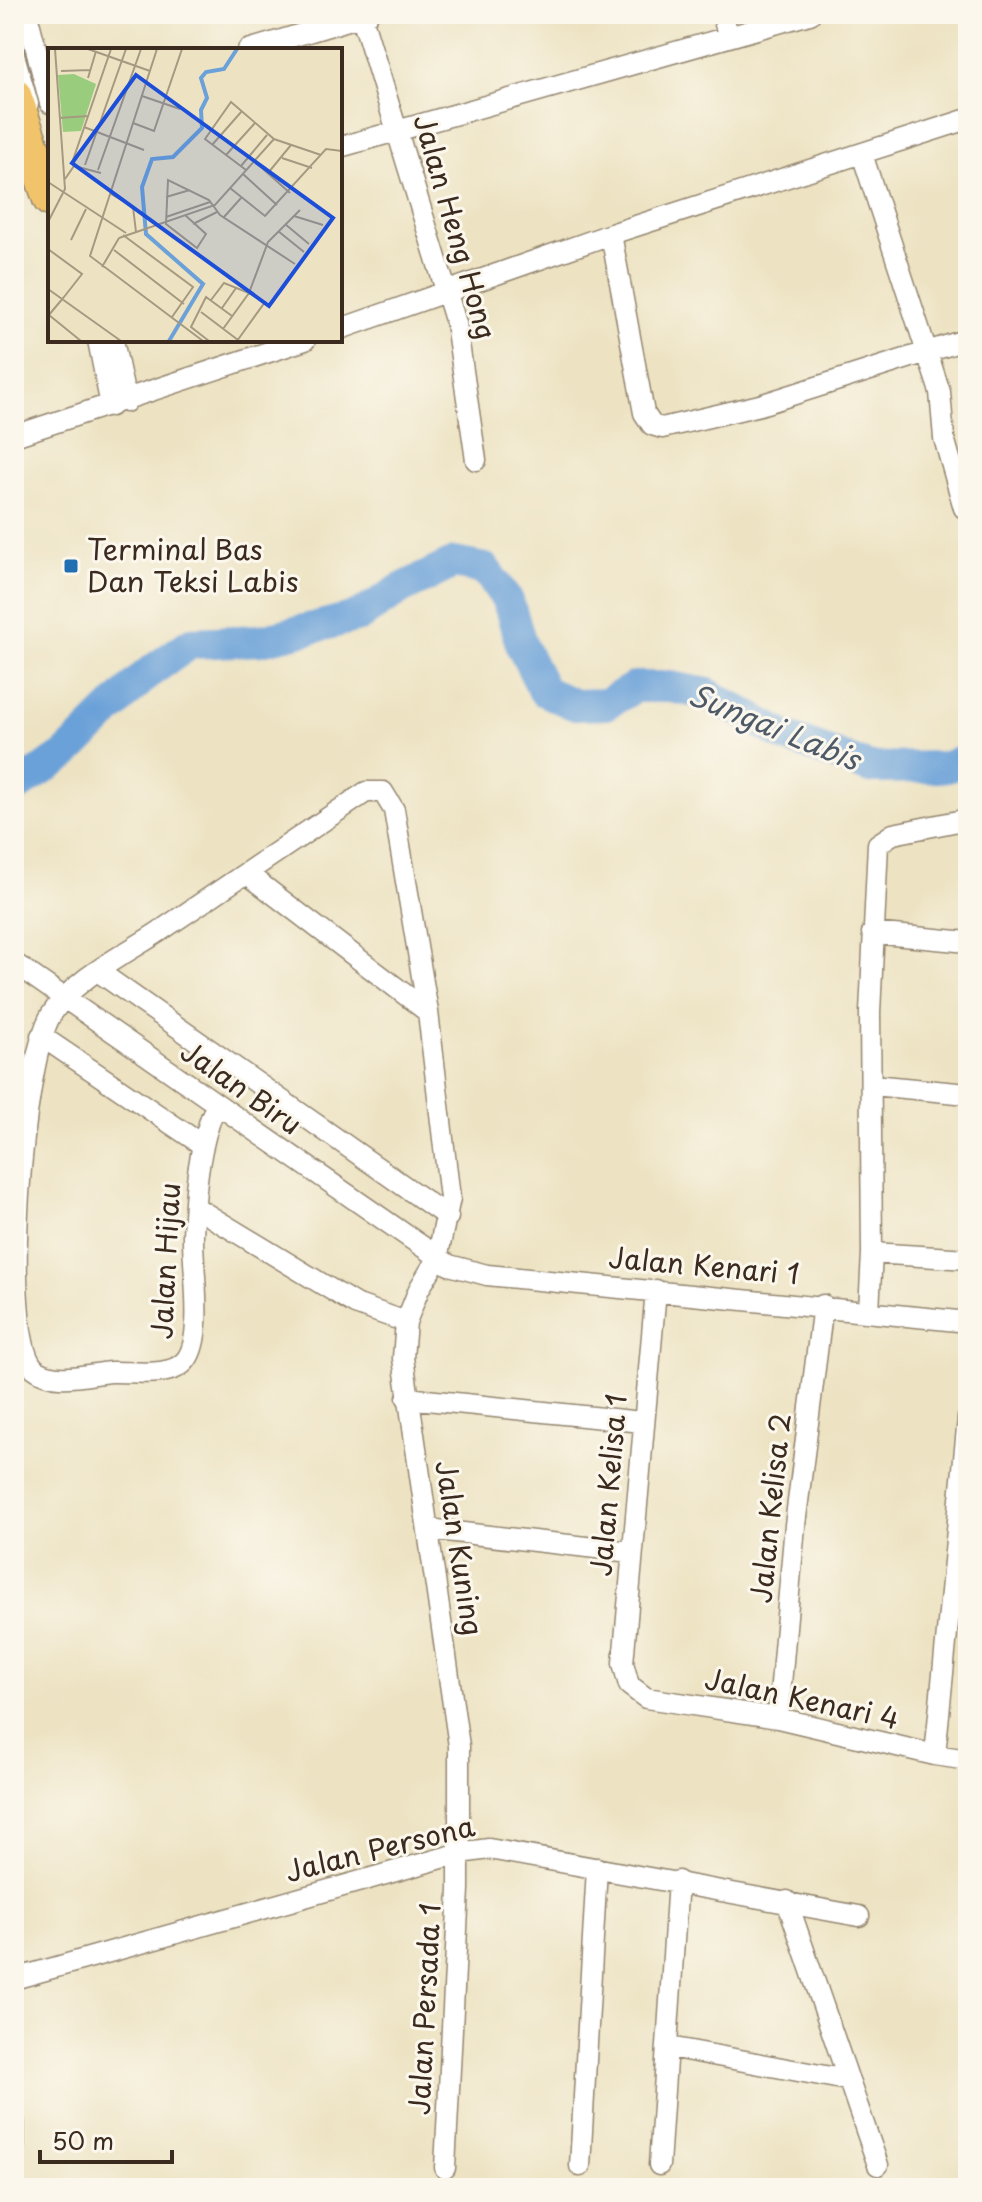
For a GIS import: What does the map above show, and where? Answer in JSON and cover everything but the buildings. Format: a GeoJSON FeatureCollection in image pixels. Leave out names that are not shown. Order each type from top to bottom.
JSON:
{"type":"FeatureCollection","features":[{"type":"Feature","properties":{"kind":"highway"},"geometry":{"type":"LineString","coordinates":[[14,95],[48,193]]}},
{"type":"Feature","properties":{"kind":"street"},"geometry":{"type":"LineString","coordinates":[[27,14],[48,95]]}},
{"type":"Feature","properties":{"kind":"street"},"geometry":{"type":"LineString","coordinates":[[722,14],[729,37]]}},
{"type":"Feature","properties":{"kind":"street"},"geometry":{"type":"LineString","coordinates":[[342,146],[810,14]]}},
{"type":"Feature","properties":{"kind":"street"},"geometry":{"type":"LineString","coordinates":[[255,48],[363,15]]}},
{"type":"Feature","properties":{"kind":"street","name":"Jalan Heng Hong"},"geometry":{"type":"LineString","coordinates":[[363,15],[449,293],[466,367],[476,460]]}},
{"type":"Feature","properties":{"kind":"street"},"geometry":{"type":"LineString","coordinates":[[14,55],[48,166]]}},
{"type":"Feature","properties":{"kind":"street"},"geometry":{"type":"LineString","coordinates":[[342,328],[611,234],[968,119]]}},
{"type":"Feature","properties":{"kind":"street"},"geometry":{"type":"LineString","coordinates":[[862,154],[940,392],[949,461],[964,508]]}},
{"type":"Feature","properties":{"kind":"street"},"geometry":{"type":"LineString","coordinates":[[611,234],[644,413],[652,425],[662,428],[760,405],[968,339]]}},
{"type":"Feature","properties":{"kind":"street"},"geometry":{"type":"LineString","coordinates":[[99,342],[119,404]]}},
{"type":"Feature","properties":{"kind":"street"},"geometry":{"type":"LineString","coordinates":[[113,342],[119,404]]}},
{"type":"Feature","properties":{"kind":"street"},"geometry":{"type":"LineString","coordinates":[[14,436],[119,404],[299,342]]}},
{"type":"Feature","properties":{"kind":"street","name":"Jalan Hijau"},"geometry":{"type":"LineString","coordinates":[[216,1105],[201,1144],[195,1207],[195,1337],[186,1359],[169,1371],[61,1377],[35,1369],[21,1347],[15,1283],[16,1193],[27,1094],[41,1036],[65,999],[99,972],[366,792],[383,792],[394,810],[428,1012]]}},
{"type":"Feature","properties":{"kind":"street"},"geometry":{"type":"LineString","coordinates":[[869,1311],[872,1253],[872,933],[878,844],[893,834],[968,819]]}},
{"type":"Feature","properties":{"kind":"street"},"geometry":{"type":"LineString","coordinates":[[246,873],[428,1012]]}},
{"type":"Feature","properties":{"kind":"street"},"geometry":{"type":"LineString","coordinates":[[872,933],[968,942]]}},
{"type":"Feature","properties":{"kind":"street","name":"Jalan Biru"},"geometry":{"type":"LineString","coordinates":[[14,963],[437,1259]]}},
{"type":"Feature","properties":{"kind":"street"},"geometry":{"type":"LineString","coordinates":[[99,972],[448,1217]]}},
{"type":"Feature","properties":{"kind":"street","name":"Jalan Kuning"},"geometry":{"type":"LineString","coordinates":[[428,1012],[450,1198],[437,1259],[419,1289],[406,1322],[403,1358],[459,1746],[460,1853]]}},
{"type":"Feature","properties":{"kind":"street"},"geometry":{"type":"LineString","coordinates":[[41,1036],[201,1144]]}},
{"type":"Feature","properties":{"kind":"street"},"geometry":{"type":"LineString","coordinates":[[872,1085],[968,1094]]}},
{"type":"Feature","properties":{"kind":"street"},"geometry":{"type":"LineString","coordinates":[[195,1207],[355,1304],[406,1322]]}},
{"type":"Feature","properties":{"kind":"street"},"geometry":{"type":"LineString","coordinates":[[872,1253],[968,1259]]}},
{"type":"Feature","properties":{"kind":"street","name":"Jalan Kenari 1"},"geometry":{"type":"LineString","coordinates":[[437,1259],[487,1275],[823,1305],[968,1322]]}},
{"type":"Feature","properties":{"kind":"street","name":"Jalan Kelisa 1"},"geometry":{"type":"LineString","coordinates":[[629,1685],[623,1663],[656,1290]]}},
{"type":"Feature","properties":{"kind":"street","name":"Jalan Kelisa 2"},"geometry":{"type":"LineString","coordinates":[[778,1718],[795,1525],[823,1305]]}},
{"type":"Feature","properties":{"kind":"street"},"geometry":{"type":"LineString","coordinates":[[407,1398],[642,1422]]}},
{"type":"Feature","properties":{"kind":"street"},"geometry":{"type":"LineString","coordinates":[[935,1755],[965,1486],[968,1418]]}},
{"type":"Feature","properties":{"kind":"street"},"geometry":{"type":"LineString","coordinates":[[428,1529],[631,1552]]}},
{"type":"Feature","properties":{"kind":"street","name":"Jalan Kenari 4"},"geometry":{"type":"LineString","coordinates":[[629,1685],[646,1698],[778,1718],[968,1760]]}},
{"type":"Feature","properties":{"kind":"street","name":"Jalan Persona"},"geometry":{"type":"LineString","coordinates":[[14,1979],[460,1853],[489,1849],[859,1916]]}},
{"type":"Feature","properties":{"kind":"street","name":"Jalan Persada 1"},"geometry":{"type":"LineString","coordinates":[[445,2168],[460,1853]]}},
{"type":"Feature","properties":{"kind":"street"},"geometry":{"type":"LineString","coordinates":[[580,2166],[597,1868]]}},
{"type":"Feature","properties":{"kind":"street"},"geometry":{"type":"LineString","coordinates":[[659,2165],[678,1881]]}},
{"type":"Feature","properties":{"kind":"street"},"geometry":{"type":"LineString","coordinates":[[787,1901],[878,2165]]}},
{"type":"Feature","properties":{"kind":"street"},"geometry":{"type":"LineString","coordinates":[[669,2047],[847,2080]]}},
{"type":"Feature","properties":{"kind":"street"},"geometry":{"type":"LineString","coordinates":[[14,2122],[14,2146]]}},
{"type":"Feature","properties":{"kind":"waterway","name":"Sungai Labis"},"geometry":{"type":"LineString","coordinates":[[14,789],[65,755],[147,674],[191,643],[261,640],[359,616],[401,589],[454,563],[485,569],[508,601],[522,647],[544,691],[575,705],[606,704],[635,687],[670,687],[708,694],[786,737],[870,768],[947,767],[968,758]]}},
{"type":"Feature","properties":{"kind":"place","name":"Terminal Bas Dan Teksi Labis"},"geometry":{"type":"Point","coordinates":[71,566]}}]}
